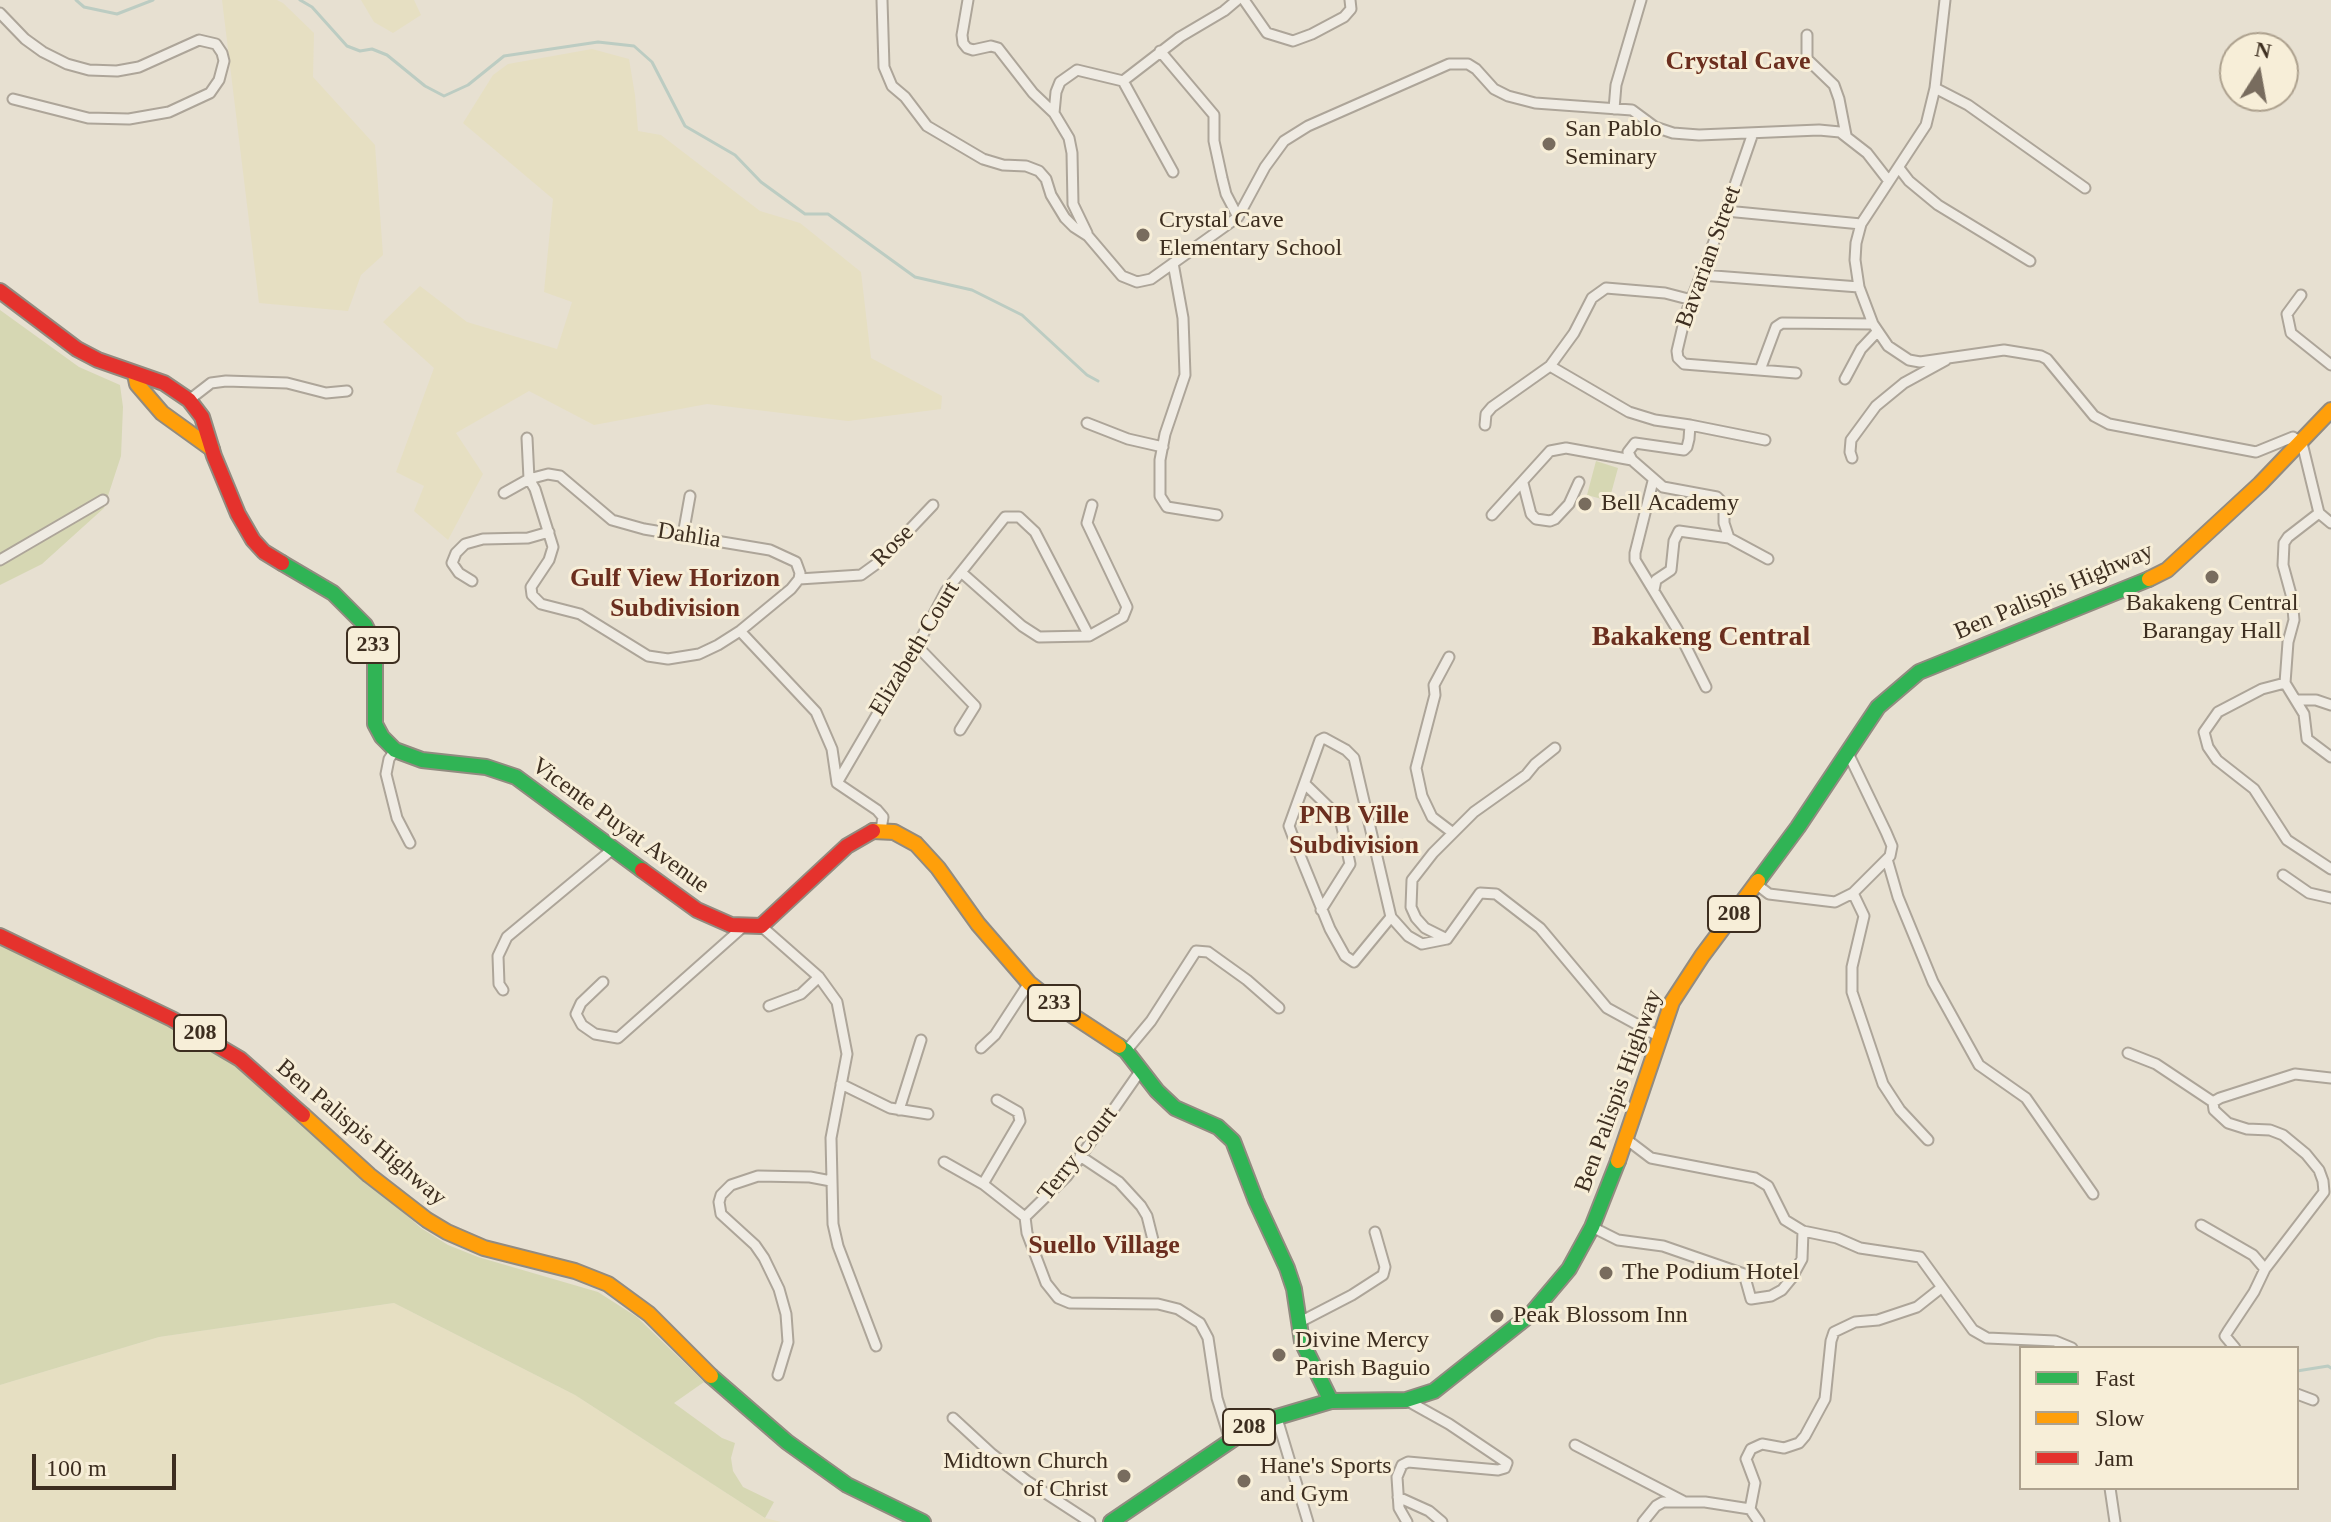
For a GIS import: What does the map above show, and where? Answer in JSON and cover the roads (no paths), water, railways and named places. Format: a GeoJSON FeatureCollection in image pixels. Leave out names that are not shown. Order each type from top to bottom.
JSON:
{"type":"FeatureCollection","features":[{"type":"Feature","properties":{"kind":"main road"},"geometry":{"type":"LineString","coordinates":[[0,291],[77,349],[98,360],[164,383],[189,400]]}},
{"type":"Feature","properties":{"kind":"main road"},"geometry":{"type":"LineString","coordinates":[[135,374],[137,384],[162,413],[212,449]]}},
{"type":"Feature","properties":{"kind":"main road","name":"233"},"geometry":{"type":"LineString","coordinates":[[189,400],[202,417],[238,514],[253,540],[264,552],[333,593],[365,625],[375,660],[375,724],[395,750]]}},
{"type":"Feature","properties":{"kind":"main road","name":"Ben Palispis Highway"},"geometry":{"type":"LineString","coordinates":[[1111,1522],[1129,1517],[1230,1440],[1276,1415],[1331,1401],[1406,1400],[1440,1388],[1531,1314],[1569,1269],[1592,1227],[1626,1139],[1672,1002],[1798,827],[1878,707],[1919,672],[2136,586],[2167,570],[2302,443],[2331,410]]}},
{"type":"Feature","properties":{"kind":"main road","name":"Vicente Puyat Avenue"},"geometry":{"type":"LineString","coordinates":[[395,750],[422,760],[500,770],[516,777],[697,910],[722,922],[743,927],[761,926]]}},
{"type":"Feature","properties":{"kind":"main road"},"geometry":{"type":"LineString","coordinates":[[761,926],[847,846],[869,832],[881,830]]}},
{"type":"Feature","properties":{"kind":"main road","name":"233"},"geometry":{"type":"LineString","coordinates":[[881,830],[904,836],[925,854],[978,924],[1029,983],[1126,1051],[1157,1091],[1175,1108],[1218,1127],[1233,1141],[1287,1268],[1307,1354],[1331,1401]]}},
{"type":"Feature","properties":{"kind":"main road","name":"Ben Palispis Highway"},"geometry":{"type":"LineString","coordinates":[[0,936],[172,1019],[240,1059],[369,1175],[447,1232],[484,1248],[575,1271],[608,1284],[649,1314],[723,1388],[787,1442],[847,1485],[923,1522]]}},
{"type":"Feature","properties":{"kind":"street"},"geometry":{"type":"LineString","coordinates":[[882,0],[883,58],[892,86],[905,97],[927,126],[977,156],[1003,165],[1026,166],[1039,171],[1065,218],[1088,236]]}},
{"type":"Feature","properties":{"kind":"street"},"geometry":{"type":"LineString","coordinates":[[968,0],[963,43],[973,50],[991,46],[998,48],[1033,93],[1054,113],[1069,138],[1073,162],[1073,204],[1088,236],[1129,280],[1137,282],[1151,279],[1238,217],[1265,167],[1284,141],[1308,126],[1449,64],[1468,64],[1494,89],[1524,101],[1632,110],[1655,127],[1673,133],[1699,135],[1819,130],[1846,135],[1867,153],[1888,180]]}},
{"type":"Feature","properties":{"kind":"street"},"geometry":{"type":"LineString","coordinates":[[1123,81],[1160,51],[1237,0]]}},
{"type":"Feature","properties":{"kind":"street"},"geometry":{"type":"LineString","coordinates":[[1244,0],[1267,33],[1293,41],[1344,17],[1351,9],[1350,0]]}},
{"type":"Feature","properties":{"kind":"street"},"geometry":{"type":"LineString","coordinates":[[1614,109],[1616,85],[1641,0]]}},
{"type":"Feature","properties":{"kind":"street"},"geometry":{"type":"LineString","coordinates":[[1945,0],[1935,88],[1926,125],[1861,224],[1855,260],[1859,287],[1875,328],[1888,346],[1909,360],[1920,362],[2004,350],[2041,356],[2047,359],[2094,416],[2109,424],[2256,452],[2293,437],[2302,443],[2319,513],[2331,523]]}},
{"type":"Feature","properties":{"kind":"street"},"geometry":{"type":"LineString","coordinates":[[0,13],[43,52],[67,64],[89,70],[117,71],[139,67],[199,40],[216,44],[224,61],[219,80],[210,93],[169,112],[129,119],[88,118],[13,99]]}},
{"type":"Feature","properties":{"kind":"street"},"geometry":{"type":"LineString","coordinates":[[1807,35],[1807,59],[1834,85],[1846,135]]}},
{"type":"Feature","properties":{"kind":"street"},"geometry":{"type":"LineString","coordinates":[[1160,51],[1214,115],[1214,141],[1222,178],[1238,217]]}},
{"type":"Feature","properties":{"kind":"street"},"geometry":{"type":"LineString","coordinates":[[1054,113],[1058,86],[1077,70],[1123,81],[1173,172]]}},
{"type":"Feature","properties":{"kind":"street"},"geometry":{"type":"LineString","coordinates":[[1935,88],[1968,105],[2085,188]]}},
{"type":"Feature","properties":{"kind":"street","name":"Bavarian Street"},"geometry":{"type":"LineString","coordinates":[[1753,133],[1692,300],[1677,351],[1680,362],[1796,373]]}},
{"type":"Feature","properties":{"kind":"street"},"geometry":{"type":"LineString","coordinates":[[1899,168],[1909,181],[1938,205],[2030,261]]}},
{"type":"Feature","properties":{"kind":"street"},"geometry":{"type":"LineString","coordinates":[[1726,211],[1861,224]]}},
{"type":"Feature","properties":{"kind":"street"},"geometry":{"type":"LineString","coordinates":[[1173,263],[1183,318],[1185,375],[1163,447],[1160,496],[1163,504],[1174,509],[1217,515]]}},
{"type":"Feature","properties":{"kind":"street"},"geometry":{"type":"LineString","coordinates":[[1701,275],[1859,287]]}},
{"type":"Feature","properties":{"kind":"street"},"geometry":{"type":"LineString","coordinates":[[1485,425],[1486,414],[1492,407],[1550,366],[1574,333],[1592,298],[1606,288],[1665,293],[1692,300]]}},
{"type":"Feature","properties":{"kind":"street"},"geometry":{"type":"LineString","coordinates":[[2301,295],[2287,314],[2291,333],[2331,365]]}},
{"type":"Feature","properties":{"kind":"street"},"geometry":{"type":"LineString","coordinates":[[1760,370],[1776,327],[1782,323],[1875,328]]}},
{"type":"Feature","properties":{"kind":"street"},"geometry":{"type":"LineString","coordinates":[[1845,379],[1875,328]]}},
{"type":"Feature","properties":{"kind":"street"},"geometry":{"type":"LineString","coordinates":[[1852,458],[1851,440],[1876,406],[1904,383],[1951,357]]}},
{"type":"Feature","properties":{"kind":"street"},"geometry":{"type":"LineString","coordinates":[[1550,366],[1629,412],[1655,420],[1765,440]]}},
{"type":"Feature","properties":{"kind":"street"},"geometry":{"type":"LineString","coordinates":[[189,400],[211,383],[226,381],[287,383],[326,393],[347,391]]}},
{"type":"Feature","properties":{"kind":"street"},"geometry":{"type":"LineString","coordinates":[[1087,423],[1128,439],[1163,447]]}},
{"type":"Feature","properties":{"kind":"street"},"geometry":{"type":"LineString","coordinates":[[1690,425],[1684,450],[1635,443],[1628,450],[1632,460],[1663,487],[1712,495],[1721,500],[1729,538]]}},
{"type":"Feature","properties":{"kind":"street"},"geometry":{"type":"LineString","coordinates":[[527,438],[529,479],[553,547],[533,581],[531,592],[541,604],[580,614],[657,659],[680,658],[699,654],[740,631],[799,579]]}},
{"type":"Feature","properties":{"kind":"street"},"geometry":{"type":"LineString","coordinates":[[1492,515],[1556,448],[1632,460]]}},
{"type":"Feature","properties":{"kind":"street","name":"Dahlia"},"geometry":{"type":"LineString","coordinates":[[529,479],[548,474],[560,476],[612,520],[644,529],[784,555],[799,566],[799,579]]}},
{"type":"Feature","properties":{"kind":"street"},"geometry":{"type":"LineString","coordinates":[[504,493],[529,479]]}},
{"type":"Feature","properties":{"kind":"street"},"geometry":{"type":"LineString","coordinates":[[1653,481],[1635,553],[1637,566],[1677,629],[1706,687]]}},
{"type":"Feature","properties":{"kind":"street"},"geometry":{"type":"LineString","coordinates":[[1523,483],[1531,514],[1536,519],[1550,521],[1569,504],[1579,482]]}},
{"type":"Feature","properties":{"kind":"street"},"geometry":{"type":"LineString","coordinates":[[683,535],[690,496]]}},
{"type":"Feature","properties":{"kind":"street"},"geometry":{"type":"LineString","coordinates":[[0,560],[103,500]]}},
{"type":"Feature","properties":{"kind":"street","name":"Rose"},"geometry":{"type":"LineString","coordinates":[[799,579],[861,575],[879,562],[933,505]]}},
{"type":"Feature","properties":{"kind":"street"},"geometry":{"type":"LineString","coordinates":[[961,572],[1005,517],[1019,517],[1035,532],[1089,636],[1123,617],[1127,607],[1087,523],[1092,505]]}},
{"type":"Feature","properties":{"kind":"street"},"geometry":{"type":"LineString","coordinates":[[2319,513],[2284,543],[2283,565],[2294,620],[2288,642],[2285,683],[2304,714],[2307,739],[2331,757]]}},
{"type":"Feature","properties":{"kind":"street"},"geometry":{"type":"LineString","coordinates":[[1654,590],[1656,580],[1671,570],[1677,533],[1689,531],[1729,538],[1768,559]]}},
{"type":"Feature","properties":{"kind":"street"},"geometry":{"type":"LineString","coordinates":[[472,581],[459,573],[452,563],[465,544],[483,539],[528,538],[549,532]]}},
{"type":"Feature","properties":{"kind":"street","name":"Elizabeth Court"},"geometry":{"type":"LineString","coordinates":[[837,783],[946,591],[961,572],[1022,626],[1039,637],[1089,636]]}},
{"type":"Feature","properties":{"kind":"street"},"geometry":{"type":"LineString","coordinates":[[740,631],[816,712],[832,749],[837,783],[877,810],[883,817],[881,830]]}},
{"type":"Feature","properties":{"kind":"street"},"geometry":{"type":"LineString","coordinates":[[917,646],[975,706],[960,730]]}},
{"type":"Feature","properties":{"kind":"street"},"geometry":{"type":"LineString","coordinates":[[1449,657],[1434,685],[1435,695],[1416,768],[1422,796],[1432,817],[1453,833]]}},
{"type":"Feature","properties":{"kind":"street"},"geometry":{"type":"LineString","coordinates":[[2285,683],[2262,689],[2218,712],[2204,732],[2208,747],[2217,760],[2254,789],[2287,840],[2331,869]]}},
{"type":"Feature","properties":{"kind":"street"},"geometry":{"type":"LineString","coordinates":[[2298,700],[2316,700],[2331,705]]}},
{"type":"Feature","properties":{"kind":"street"},"geometry":{"type":"LineString","coordinates":[[1391,917],[1354,962],[1345,956],[1321,910],[1289,826],[1320,740],[1324,738],[1354,758],[1391,917],[1408,936],[1422,944],[1447,939],[1480,893],[1496,894],[1540,928],[1607,1008],[1660,1037]]}},
{"type":"Feature","properties":{"kind":"street"},"geometry":{"type":"LineString","coordinates":[[1447,939],[1425,928],[1416,918],[1411,907],[1410,887],[1427,861],[1474,812],[1526,775],[1555,748]]}},
{"type":"Feature","properties":{"kind":"street"},"geometry":{"type":"LineString","coordinates":[[395,750],[389,759],[386,774],[394,809],[410,843]]}},
{"type":"Feature","properties":{"kind":"street"},"geometry":{"type":"LineString","coordinates":[[1756,884],[1769,894],[1835,902],[1853,893],[1887,859],[1892,846],[1847,751]]}},
{"type":"Feature","properties":{"kind":"street"},"geometry":{"type":"LineString","coordinates":[[1305,784],[1340,818],[1350,864],[1321,910]]}},
{"type":"Feature","properties":{"kind":"street"},"geometry":{"type":"LineString","coordinates":[[503,990],[499,984],[498,956],[507,937],[614,848]]}},
{"type":"Feature","properties":{"kind":"street"},"geometry":{"type":"LineString","coordinates":[[1887,859],[1898,897],[1933,982],[1979,1065],[2026,1098],[2093,1194]]}},
{"type":"Feature","properties":{"kind":"street"},"geometry":{"type":"LineString","coordinates":[[2283,875],[2309,893],[2331,898]]}},
{"type":"Feature","properties":{"kind":"street"},"geometry":{"type":"LineString","coordinates":[[1853,893],[1864,916],[1855,949],[1852,992],[1883,1084],[1900,1110],[1928,1140]]}},
{"type":"Feature","properties":{"kind":"street"},"geometry":{"type":"LineString","coordinates":[[761,926],[819,977],[837,1002],[847,1054],[834,1122],[831,1181],[833,1224],[876,1346]]}},
{"type":"Feature","properties":{"kind":"street"},"geometry":{"type":"LineString","coordinates":[[603,982],[581,1003],[576,1014],[582,1025],[595,1034],[618,1038],[743,927]]}},
{"type":"Feature","properties":{"kind":"street"},"geometry":{"type":"LineString","coordinates":[[1126,1051],[1151,1021],[1196,951],[1208,952],[1279,1008]]}},
{"type":"Feature","properties":{"kind":"street"},"geometry":{"type":"LineString","coordinates":[[769,1006],[801,994],[819,977]]}},
{"type":"Feature","properties":{"kind":"street"},"geometry":{"type":"LineString","coordinates":[[981,1048],[995,1035],[1029,983]]}},
{"type":"Feature","properties":{"kind":"street"},"geometry":{"type":"LineString","coordinates":[[899,1110],[921,1040]]}},
{"type":"Feature","properties":{"kind":"street"},"geometry":{"type":"LineString","coordinates":[[2128,1053],[2156,1064],[2213,1102],[2214,1110],[2228,1123],[2283,1135],[2306,1154],[2319,1170],[2323,1181],[2324,1192],[2265,1269],[2225,1336],[2233,1346]]}},
{"type":"Feature","properties":{"kind":"street","name":"Terry Court"},"geometry":{"type":"LineString","coordinates":[[1141,1070],[1067,1176],[1025,1217],[1027,1233],[1046,1283],[1058,1298],[1070,1303],[1158,1304],[1178,1309],[1200,1323],[1208,1338],[1217,1398],[1230,1440]]}},
{"type":"Feature","properties":{"kind":"street"},"geometry":{"type":"LineString","coordinates":[[2213,1102],[2295,1074],[2331,1078]]}},
{"type":"Feature","properties":{"kind":"street"},"geometry":{"type":"LineString","coordinates":[[841,1084],[881,1104],[928,1114]]}},
{"type":"Feature","properties":{"kind":"street"},"geometry":{"type":"LineString","coordinates":[[983,1184],[1020,1121],[1018,1112],[997,1100]]}},
{"type":"Feature","properties":{"kind":"street"},"geometry":{"type":"LineString","coordinates":[[1626,1139],[1651,1158],[1755,1178],[1768,1186],[1785,1220],[1803,1231],[1837,1238],[1860,1248],[1920,1257],[1973,1330],[1987,1338],[2055,1341],[2067,1346]]}},
{"type":"Feature","properties":{"kind":"street"},"geometry":{"type":"LineString","coordinates":[[1080,1156],[1119,1182],[1141,1206],[1154,1244]]}},
{"type":"Feature","properties":{"kind":"street"},"geometry":{"type":"LineString","coordinates":[[944,1162],[983,1184],[1025,1217]]}},
{"type":"Feature","properties":{"kind":"street"},"geometry":{"type":"LineString","coordinates":[[778,1375],[788,1342],[786,1314],[779,1289],[755,1245],[724,1219],[719,1202],[721,1195],[731,1185],[758,1176],[810,1177],[831,1181]]}},
{"type":"Feature","properties":{"kind":"street"},"geometry":{"type":"LineString","coordinates":[[2201,1225],[2253,1255],[2265,1269]]}},
{"type":"Feature","properties":{"kind":"street"},"geometry":{"type":"LineString","coordinates":[[1592,1227],[1618,1240],[1663,1246],[1744,1274],[1751,1299],[1771,1296],[1782,1290],[1791,1279],[1802,1259],[1803,1231]]}},
{"type":"Feature","properties":{"kind":"street"},"geometry":{"type":"LineString","coordinates":[[1298,1323],[1383,1275],[1385,1267],[1375,1232]]}},
{"type":"Feature","properties":{"kind":"street"},"geometry":{"type":"LineString","coordinates":[[1759,1522],[1750,1509],[1755,1483],[1746,1459],[1751,1449],[1762,1444],[1784,1448],[1799,1443],[1805,1436],[1825,1399],[1834,1332],[1855,1322],[1894,1317],[1917,1307],[1941,1288]]}},
{"type":"Feature","properties":{"kind":"street"},"geometry":{"type":"LineString","coordinates":[[2299,1395],[2313,1400]]}},
{"type":"Feature","properties":{"kind":"street"},"geometry":{"type":"LineString","coordinates":[[1406,1400],[1502,1458],[1507,1466],[1498,1470],[1408,1462],[1399,1471],[1398,1497],[1399,1508],[1407,1522]]}},
{"type":"Feature","properties":{"kind":"street"},"geometry":{"type":"LineString","coordinates":[[1276,1415],[1308,1522]]}},
{"type":"Feature","properties":{"kind":"street"},"geometry":{"type":"LineString","coordinates":[[953,1418],[1027,1481],[1090,1522]]}},
{"type":"Feature","properties":{"kind":"street"},"geometry":{"type":"LineString","coordinates":[[1575,1445],[1683,1501]]}},
{"type":"Feature","properties":{"kind":"street"},"geometry":{"type":"LineString","coordinates":[[2110,1490],[2115,1522]]}},
{"type":"Feature","properties":{"kind":"street"},"geometry":{"type":"LineString","coordinates":[[1398,1497],[1429,1511],[1442,1522]]}},
{"type":"Feature","properties":{"kind":"street"},"geometry":{"type":"LineString","coordinates":[[1643,1522],[1663,1502],[1683,1501],[1750,1509]]}},
{"type":"Feature","properties":{"kind":"waterway"},"geometry":{"type":"LineString","coordinates":[[76,0],[84,7],[117,14],[153,0]]}},
{"type":"Feature","properties":{"kind":"waterway"},"geometry":{"type":"LineString","coordinates":[[300,0],[312,7],[347,46],[360,51],[372,49],[387,55],[425,86],[444,96],[468,85],[504,56],[598,42],[634,46],[652,62],[685,126],[735,155],[761,182],[805,214],[828,214],[915,277],[972,290],[1022,315],[1087,375],[1098,381]]}},
{"type":"Feature","properties":{"kind":"waterway"},"geometry":{"type":"LineString","coordinates":[[2299,1371],[2331,1368]]}},
{"type":"Feature","properties":{"kind":"place","name":"San Pablo Seminary"},"geometry":{"type":"Point","coordinates":[1549,144]}},
{"type":"Feature","properties":{"kind":"place","name":"Crystal Cave Elementary School"},"geometry":{"type":"Point","coordinates":[1143,235]}},
{"type":"Feature","properties":{"kind":"place","name":"Bell Academy"},"geometry":{"type":"Point","coordinates":[1585,504]}},
{"type":"Feature","properties":{"kind":"place","name":"Bakakeng Central Barangay Hall"},"geometry":{"type":"Point","coordinates":[2212,577]}},
{"type":"Feature","properties":{"kind":"place","name":"The Podium Hotel"},"geometry":{"type":"Point","coordinates":[1606,1273]}},
{"type":"Feature","properties":{"kind":"place","name":"Peak Blossom Inn"},"geometry":{"type":"Point","coordinates":[1497,1316]}},
{"type":"Feature","properties":{"kind":"place","name":"Divine Mercy Parish Baguio"},"geometry":{"type":"Point","coordinates":[1279,1355]}},
{"type":"Feature","properties":{"kind":"place","name":"Midtown Church of Christ"},"geometry":{"type":"Point","coordinates":[1124,1476]}},
{"type":"Feature","properties":{"kind":"place","name":"Hane's Sports and Gym"},"geometry":{"type":"Point","coordinates":[1244,1481]}},
{"type":"Feature","properties":{"kind":"district","name":"Crystal Cave"},"geometry":{"type":"Point","coordinates":[1738,62]}},
{"type":"Feature","properties":{"kind":"district","name":"Gulf View Horizon Subdivision"},"geometry":{"type":"Point","coordinates":[675,594]}},
{"type":"Feature","properties":{"kind":"district","name":"Bakakeng Central"},"geometry":{"type":"Point","coordinates":[1701,638]}},
{"type":"Feature","properties":{"kind":"district","name":"PNB Ville Subdivision"},"geometry":{"type":"Point","coordinates":[1354,831]}},
{"type":"Feature","properties":{"kind":"district","name":"Suello Village"},"geometry":{"type":"Point","coordinates":[1104,1246]}}]}
